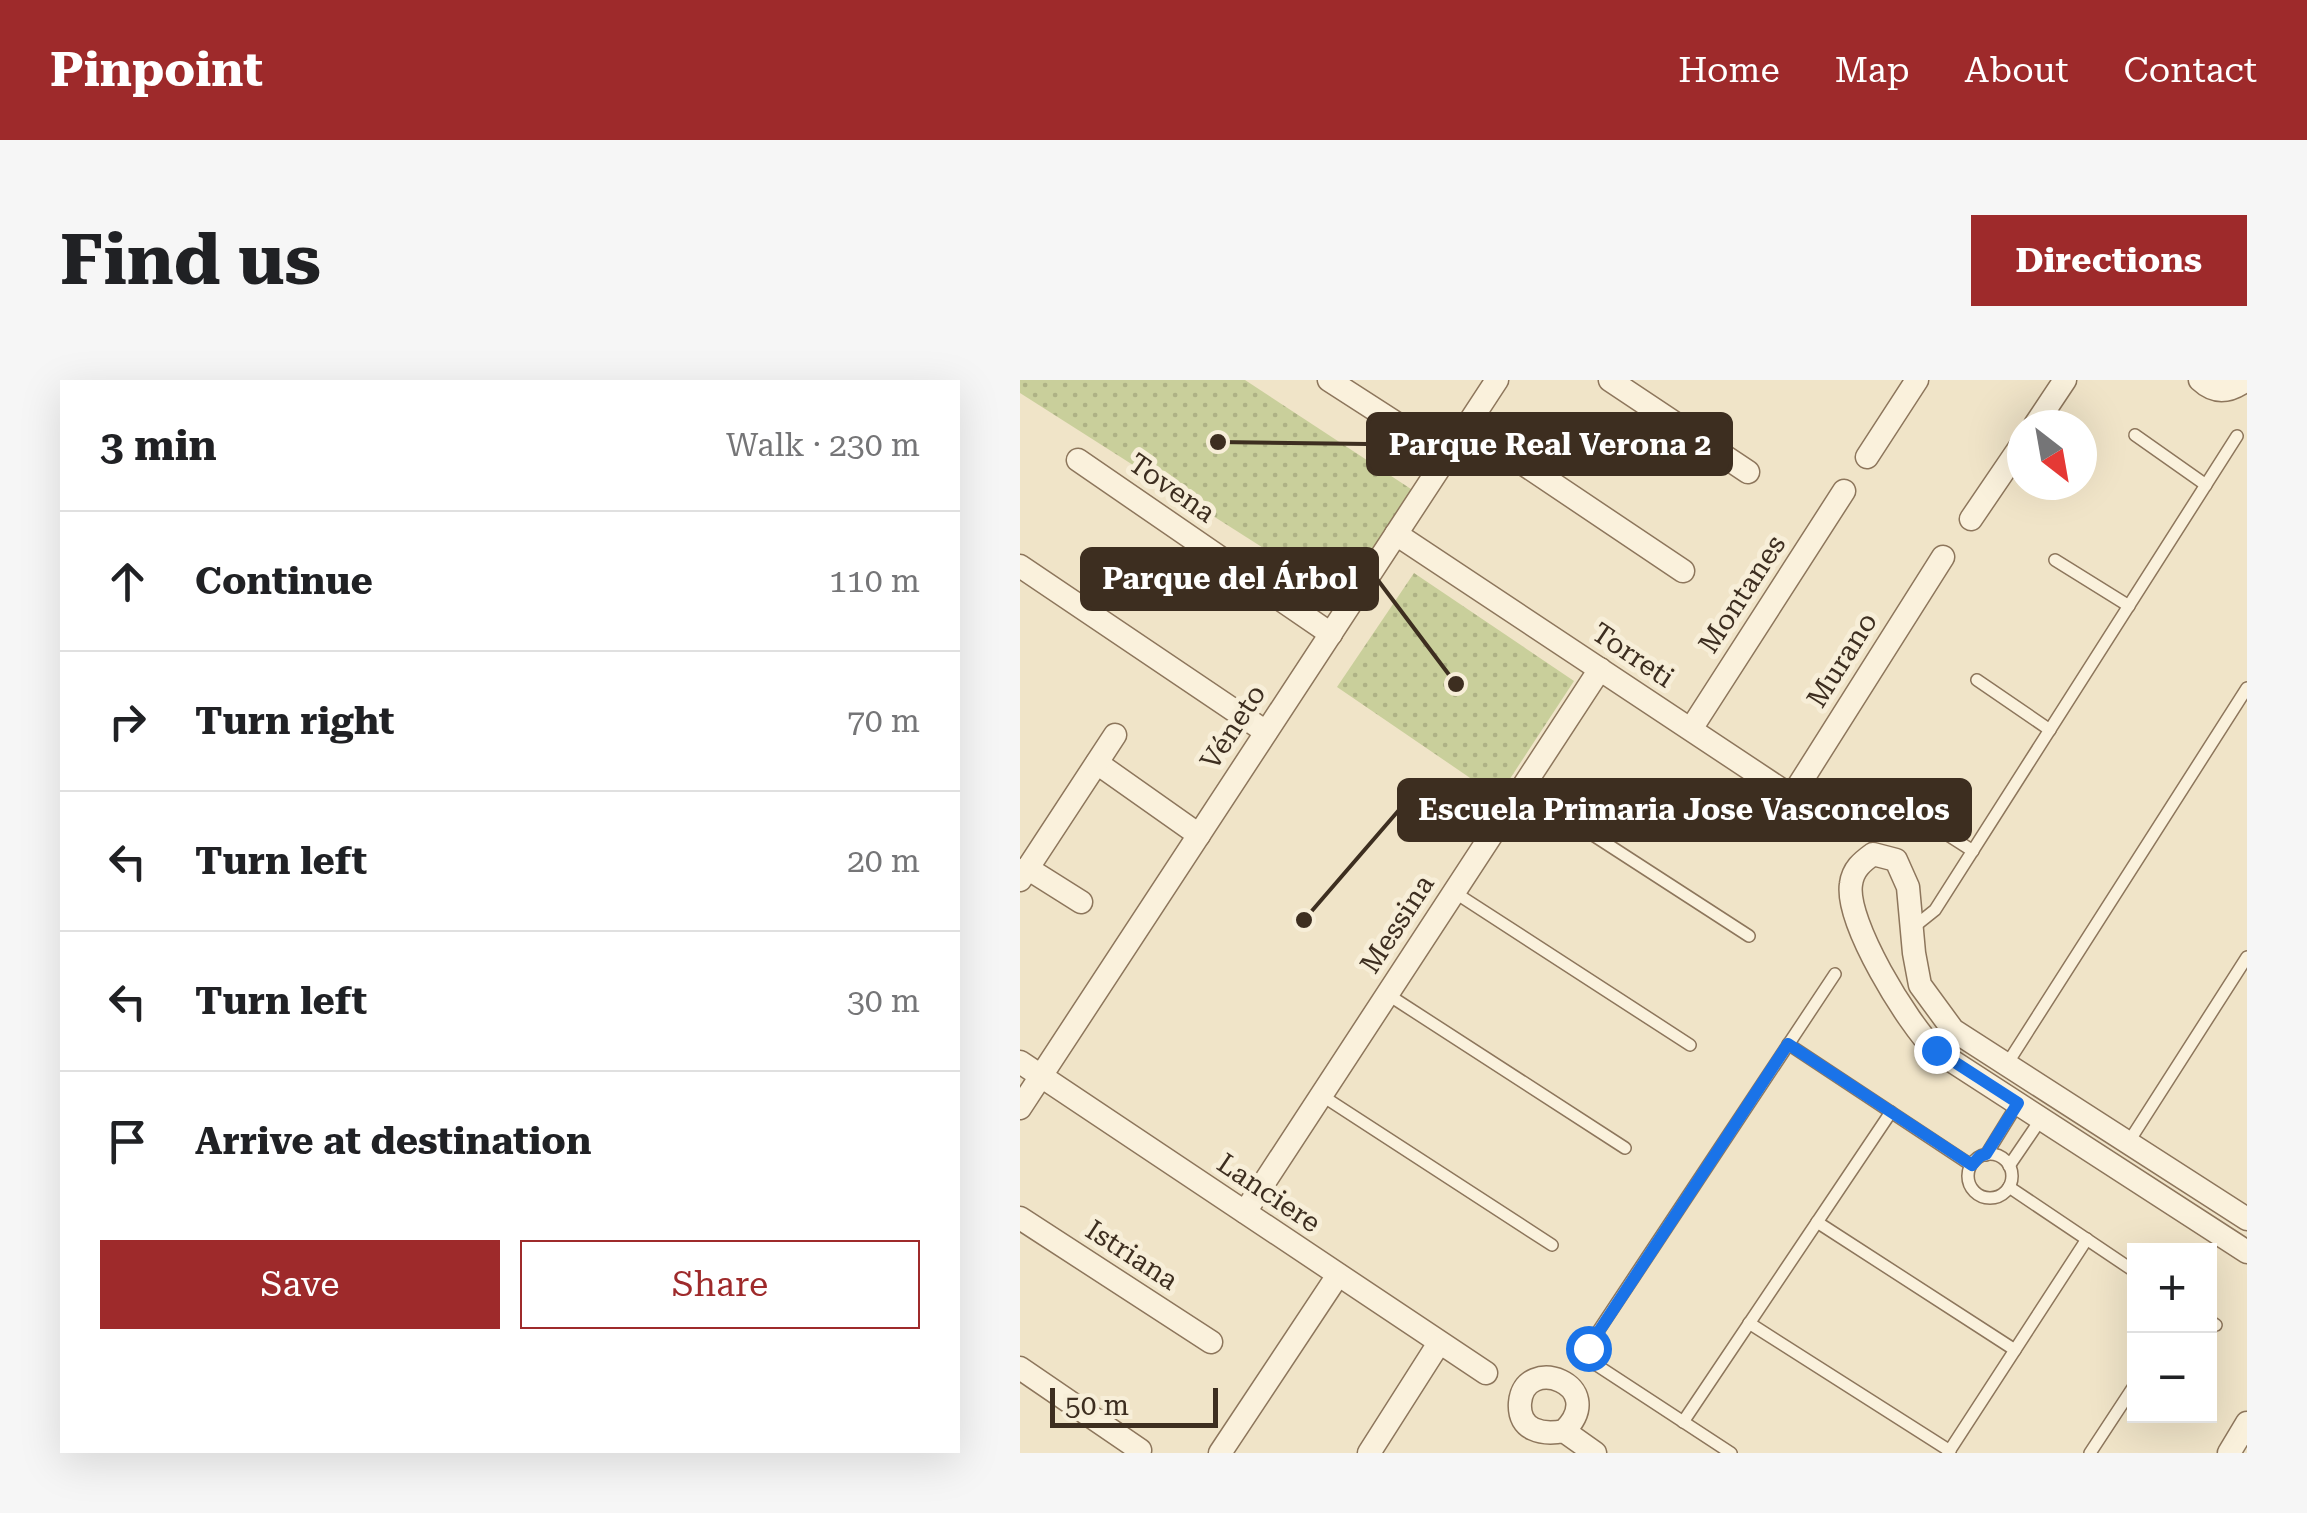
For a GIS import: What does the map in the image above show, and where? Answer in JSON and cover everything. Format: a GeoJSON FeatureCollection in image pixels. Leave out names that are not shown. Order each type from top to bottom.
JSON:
{"type":"FeatureCollection","features":[{"type":"Feature","properties":{"kind":"street"},"geometry":{"type":"LineString","coordinates":[[1329,380],[1447,456]]}},
{"type":"Feature","properties":{"kind":"street","name":"Véneto"},"geometry":{"type":"LineString","coordinates":[[1020,1108],[1497,380]]}},
{"type":"Feature","properties":{"kind":"street"},"geometry":{"type":"LineString","coordinates":[[1610,380],[1748,472]]}},
{"type":"Feature","properties":{"kind":"street"},"geometry":{"type":"LineString","coordinates":[[1867,456],[1917,380]]}},
{"type":"Feature","properties":{"kind":"street"},"geometry":{"type":"LineString","coordinates":[[2045,410],[2065,380]]}},
{"type":"Feature","properties":{"kind":"street"},"geometry":{"type":"LineString","coordinates":[[2200,380],[2218,391],[2243,389]]}},
{"type":"Feature","properties":{"kind":"street"},"geometry":{"type":"LineString","coordinates":[[1467,426],[1683,571]]}},
{"type":"Feature","properties":{"kind":"street","name":"Tovena"},"geometry":{"type":"LineString","coordinates":[[1078,460],[1331,634]]}},
{"type":"Feature","properties":{"kind":"street"},"geometry":{"type":"LineString","coordinates":[[1971,520],[2007,466]]}},
{"type":"Feature","properties":{"kind":"street","name":"Montanes"},"geometry":{"type":"LineString","coordinates":[[1690,730],[1844,491]]}},
{"type":"Feature","properties":{"kind":"street","name":"Torreti"},"geometry":{"type":"LineString","coordinates":[[1396,534],[1836,826]]}},
{"type":"Feature","properties":{"kind":"street","name":"Murano"},"geometry":{"type":"LineString","coordinates":[[1792,796],[1944,557]]}},
{"type":"Feature","properties":{"kind":"street"},"geometry":{"type":"LineString","coordinates":[[1020,566],[1266,732]]}},
{"type":"Feature","properties":{"kind":"street","name":"Messina"},"geometry":{"type":"LineString","coordinates":[[1244,1212],[1600,669]]}},
{"type":"Feature","properties":{"kind":"street"},"geometry":{"type":"LineString","coordinates":[[1081,902],[1024,874],[1115,735]]}},
{"type":"Feature","properties":{"kind":"street"},"geometry":{"type":"LineString","coordinates":[[1097,763],[1199,835]]}},
{"type":"Feature","properties":{"kind":"street"},"geometry":{"type":"LineString","coordinates":[[2247,1219],[1953,1030],[1920,985],[1908,887],[1896,860],[1873,854],[1858,866],[1850,886],[1867,947],[1922,1037],[1936,1050],[2247,1252]]}},
{"type":"Feature","properties":{"kind":"street","name":"Lanciere"},"geometry":{"type":"LineString","coordinates":[[1020,1062],[1486,1373]]}},
{"type":"Feature","properties":{"kind":"street","name":"Istriana"},"geometry":{"type":"LineString","coordinates":[[1020,1218],[1211,1342]]}},
{"type":"Feature","properties":{"kind":"street"},"geometry":{"type":"LineString","coordinates":[[1220,1453],[1338,1274]]}},
{"type":"Feature","properties":{"kind":"street"},"geometry":{"type":"LineString","coordinates":[[1369,1453],[1439,1342]]}},
{"type":"Feature","properties":{"kind":"street"},"geometry":{"type":"LineString","coordinates":[[1020,1368],[1140,1450]]}},
{"type":"Feature","properties":{"kind":"street"},"geometry":{"type":"LineString","coordinates":[[2229,1453],[2247,1423]]}},
{"type":"Feature","properties":{"kind":"street"},"geometry":{"type":"LineString","coordinates":[[1564,1431],[1595,1453]]}},
{"type":"Feature","properties":{"kind":"lane"},"geometry":{"type":"LineString","coordinates":[[2136,435],[2206,484]]}},
{"type":"Feature","properties":{"kind":"lane"},"geometry":{"type":"LineString","coordinates":[[1911,926],[1935,910],[2237,436]]}},
{"type":"Feature","properties":{"kind":"lane"},"geometry":{"type":"LineString","coordinates":[[2055,560],[2129,606]]}},
{"type":"Feature","properties":{"kind":"lane"},"geometry":{"type":"LineString","coordinates":[[1977,680],[2050,730]]}},
{"type":"Feature","properties":{"kind":"lane"},"geometry":{"type":"LineString","coordinates":[[2007,1064],[2247,688]]}},
{"type":"Feature","properties":{"kind":"lane"},"geometry":{"type":"LineString","coordinates":[[1522,788],[1749,936]]}},
{"type":"Feature","properties":{"kind":"lane"},"geometry":{"type":"LineString","coordinates":[[1898,803],[1973,851]]}},
{"type":"Feature","properties":{"kind":"lane"},"geometry":{"type":"LineString","coordinates":[[1454,892],[1690,1045]]}},
{"type":"Feature","properties":{"kind":"lane"},"geometry":{"type":"LineString","coordinates":[[2128,1142],[2247,957]]}},
{"type":"Feature","properties":{"kind":"lane"},"geometry":{"type":"LineString","coordinates":[[1731,1453],[1598,1366],[1588,1348],[1835,974]]}},
{"type":"Feature","properties":{"kind":"lane"},"geometry":{"type":"LineString","coordinates":[[1387,994],[1625,1148]]}},
{"type":"Feature","properties":{"kind":"lane"},"geometry":{"type":"LineString","coordinates":[[1788,1044],[1972,1165]]}},
{"type":"Feature","properties":{"kind":"lane"},"geometry":{"type":"LineString","coordinates":[[1322,1095],[1552,1244]]}},
{"type":"Feature","properties":{"kind":"lane"},"geometry":{"type":"LineString","coordinates":[[1986,1154],[2018,1103]]}},
{"type":"Feature","properties":{"kind":"lane"},"geometry":{"type":"LineString","coordinates":[[1683,1422],[1891,1112]]}},
{"type":"Feature","properties":{"kind":"lane"},"geometry":{"type":"LineString","coordinates":[[2010,1166],[2041,1119]]}},
{"type":"Feature","properties":{"kind":"lane"},"geometry":{"type":"LineString","coordinates":[[1986,1154],[2004,1159],[2012,1173],[2005,1192],[1992,1198],[1974,1190],[1968,1178],[1972,1165],[1986,1154]]}},
{"type":"Feature","properties":{"kind":"lane"},"geometry":{"type":"LineString","coordinates":[[2009,1187],[2127,1266]]}},
{"type":"Feature","properties":{"kind":"lane"},"geometry":{"type":"LineString","coordinates":[[1817,1222],[2015,1350]]}},
{"type":"Feature","properties":{"kind":"lane"},"geometry":{"type":"LineString","coordinates":[[1749,1323],[1949,1452],[2087,1239]]}},
{"type":"Feature","properties":{"kind":"lane"},"geometry":{"type":"LineString","coordinates":[[2090,1453],[2127,1397]]}},
{"type":"Feature","properties":{"kind":"green space"},"geometry":{"type":"Polygon","coordinates":[[[1020,380],[1245,380],[1414,491],[1345,600],[1020,393],[1020,380]]]}},
{"type":"Feature","properties":{"kind":"green space"},"geometry":{"type":"Polygon","coordinates":[[[1414,573],[1574,681],[1498,797],[1337,687],[1414,573]]]}},
{"type":"Feature","properties":{"kind":"place","name":"Parque Real Verona 2"},"geometry":{"type":"Point","coordinates":[1218,442]}},
{"type":"Feature","properties":{"kind":"place","name":"Parque del Árbol"},"geometry":{"type":"Point","coordinates":[1456,684]}},
{"type":"Feature","properties":{"kind":"place","name":"Escuela Primaria Jose Vasconcelos"},"geometry":{"type":"Point","coordinates":[1304,920]}},
{"type":"Feature","properties":{"kind":"route"},"geometry":{"type":"LineString","coordinates":[[1588,1348],[1788,1044],[1972,1165],[1986,1154],[2018,1103],[1936,1050]]}}]}
